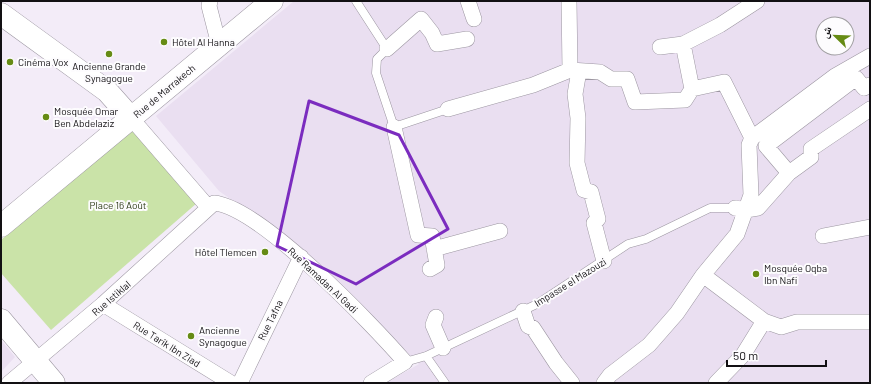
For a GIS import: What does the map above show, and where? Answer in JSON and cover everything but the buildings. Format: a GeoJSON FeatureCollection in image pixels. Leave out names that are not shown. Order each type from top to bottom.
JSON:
{"type":"FeatureCollection","features":[{"type":"Feature","properties":{"kind":"main road","name":"Rue de Marrakech"},"geometry":{"type":"LineString","coordinates":[[1,226],[272,1]]}},
{"type":"Feature","properties":{"kind":"main road"},"geometry":{"type":"LineString","coordinates":[[1,14],[107,91],[130,118]]}},
{"type":"Feature","properties":{"kind":"main road"},"geometry":{"type":"LineString","coordinates":[[1,320],[54,383]]}},
{"type":"Feature","properties":{"kind":"street"},"geometry":{"type":"LineString","coordinates":[[468,1],[474,19]]}},
{"type":"Feature","properties":{"kind":"street"},"geometry":{"type":"LineString","coordinates":[[569,1],[578,118],[577,163],[584,190],[591,192],[598,219],[594,223],[604,261]]}},
{"type":"Feature","properties":{"kind":"street"},"geometry":{"type":"LineString","coordinates":[[660,48],[683,44],[720,25],[757,1]]}},
{"type":"Feature","properties":{"kind":"street"},"geometry":{"type":"LineString","coordinates":[[207,3],[219,45]]}},
{"type":"Feature","properties":{"kind":"street"},"geometry":{"type":"LineString","coordinates":[[387,50],[421,19],[432,33],[437,44],[467,39]]}},
{"type":"Feature","properties":{"kind":"street"},"geometry":{"type":"LineString","coordinates":[[448,109],[533,85],[574,70],[600,72],[611,79],[627,79],[635,102],[685,100],[692,89],[683,44]]}},
{"type":"Feature","properties":{"kind":"street"},"geometry":{"type":"LineString","coordinates":[[789,173],[766,146],[835,76],[870,56]]}},
{"type":"Feature","properties":{"kind":"street"},"geometry":{"type":"LineString","coordinates":[[604,383],[610,375],[649,345],[677,313],[703,275],[737,234],[740,209],[752,195],[748,145],[752,138],[856,78],[864,88],[870,85]]}},
{"type":"Feature","properties":{"kind":"street"},"geometry":{"type":"LineString","coordinates":[[692,89],[724,82],[752,138]]}},
{"type":"Feature","properties":{"kind":"street"},"geometry":{"type":"LineString","coordinates":[[740,209],[758,208],[789,173],[811,157],[811,149],[870,109]]}},
{"type":"Feature","properties":{"kind":"street"},"geometry":{"type":"LineString","coordinates":[[130,118],[208,208]]}},
{"type":"Feature","properties":{"kind":"street"},"geometry":{"type":"LineString","coordinates":[[394,128],[418,236],[432,236],[437,265],[430,269]]}},
{"type":"Feature","properties":{"kind":"street","name":"Rue Ramadan Al Gadi"},"geometry":{"type":"LineString","coordinates":[[208,208],[214,203],[222,204],[238,212],[259,225],[301,257],[405,362]]}},
{"type":"Feature","properties":{"kind":"street","name":"Rue Istiklal"},"geometry":{"type":"LineString","coordinates":[[9,383],[158,256],[208,208]]}},
{"type":"Feature","properties":{"kind":"street"},"geometry":{"type":"LineString","coordinates":[[823,236],[870,227]]}},
{"type":"Feature","properties":{"kind":"street"},"geometry":{"type":"LineString","coordinates":[[434,249],[500,231]]}},
{"type":"Feature","properties":{"kind":"street","name":"Rue Tafna"},"geometry":{"type":"LineString","coordinates":[[240,383],[301,257]]}},
{"type":"Feature","properties":{"kind":"street"},"geometry":{"type":"LineString","coordinates":[[703,275],[764,321],[781,327],[797,322],[870,322]]}},
{"type":"Feature","properties":{"kind":"street","name":"Rue Tarik Ibn Ziad"},"geometry":{"type":"LineString","coordinates":[[103,304],[231,383]]}},
{"type":"Feature","properties":{"kind":"street"},"geometry":{"type":"LineString","coordinates":[[523,311],[528,326],[533,328],[556,363],[572,383]]}},
{"type":"Feature","properties":{"kind":"street"},"geometry":{"type":"LineString","coordinates":[[436,317],[433,325],[443,348]]}},
{"type":"Feature","properties":{"kind":"street"},"geometry":{"type":"LineString","coordinates":[[716,383],[744,355],[764,321]]}},
{"type":"Feature","properties":{"kind":"street"},"geometry":{"type":"LineString","coordinates":[[371,383],[405,362]]}},
{"type":"Feature","properties":{"kind":"lane"},"geometry":{"type":"LineString","coordinates":[[357,1],[387,50],[377,59],[376,73],[394,128],[448,109]]}},
{"type":"Feature","properties":{"kind":"lane","name":"Impasse el Mazouzi"},"geometry":{"type":"LineString","coordinates":[[405,362],[426,356],[523,311],[562,289],[628,244],[646,239],[710,208],[740,209]]}},
{"type":"Feature","properties":{"kind":"lane"},"geometry":{"type":"LineString","coordinates":[[426,356],[445,383]]}},
{"type":"Feature","properties":{"kind":"highlighted area"},"geometry":{"type":"Polygon","coordinates":[[[309,101],[399,135],[448,229],[356,284],[277,246],[309,101]]]}},
{"type":"Feature","properties":{"kind":"shaded area"},"geometry":{"type":"Polygon","coordinates":[[[294,1],[870,1],[870,383],[386,383],[419,364],[304,251],[219,191],[156,116],[294,1]]]}},
{"type":"Feature","properties":{"kind":"shaded area"},"geometry":{"type":"Polygon","coordinates":[[[1,340],[15,357],[1,372],[1,340]]]}},
{"type":"Feature","properties":{"kind":"green space","name":"Place 16 Août"},"geometry":{"type":"Polygon","coordinates":[[[131,126],[197,203],[51,330],[1,273],[1,240],[131,126]]]}},
{"type":"Feature","properties":{"kind":"place","name":"Hôtel Al Hanna"},"geometry":{"type":"Point","coordinates":[164,42]}},
{"type":"Feature","properties":{"kind":"place","name":"Ancienne Grande Synagogue"},"geometry":{"type":"Point","coordinates":[109,54]}},
{"type":"Feature","properties":{"kind":"place","name":"Cinéma Vox"},"geometry":{"type":"Point","coordinates":[10,62]}},
{"type":"Feature","properties":{"kind":"place","name":"Mosquée Omar Ben Abdelaziz"},"geometry":{"type":"Point","coordinates":[46,117]}},
{"type":"Feature","properties":{"kind":"place","name":"Hôtel Tlemcen"},"geometry":{"type":"Point","coordinates":[265,252]}},
{"type":"Feature","properties":{"kind":"place","name":"Mosquée Oqba Ibn Nafi"},"geometry":{"type":"Point","coordinates":[756,274]}},
{"type":"Feature","properties":{"kind":"place","name":"Ancienne Synagogue"},"geometry":{"type":"Point","coordinates":[191,336]}}]}
